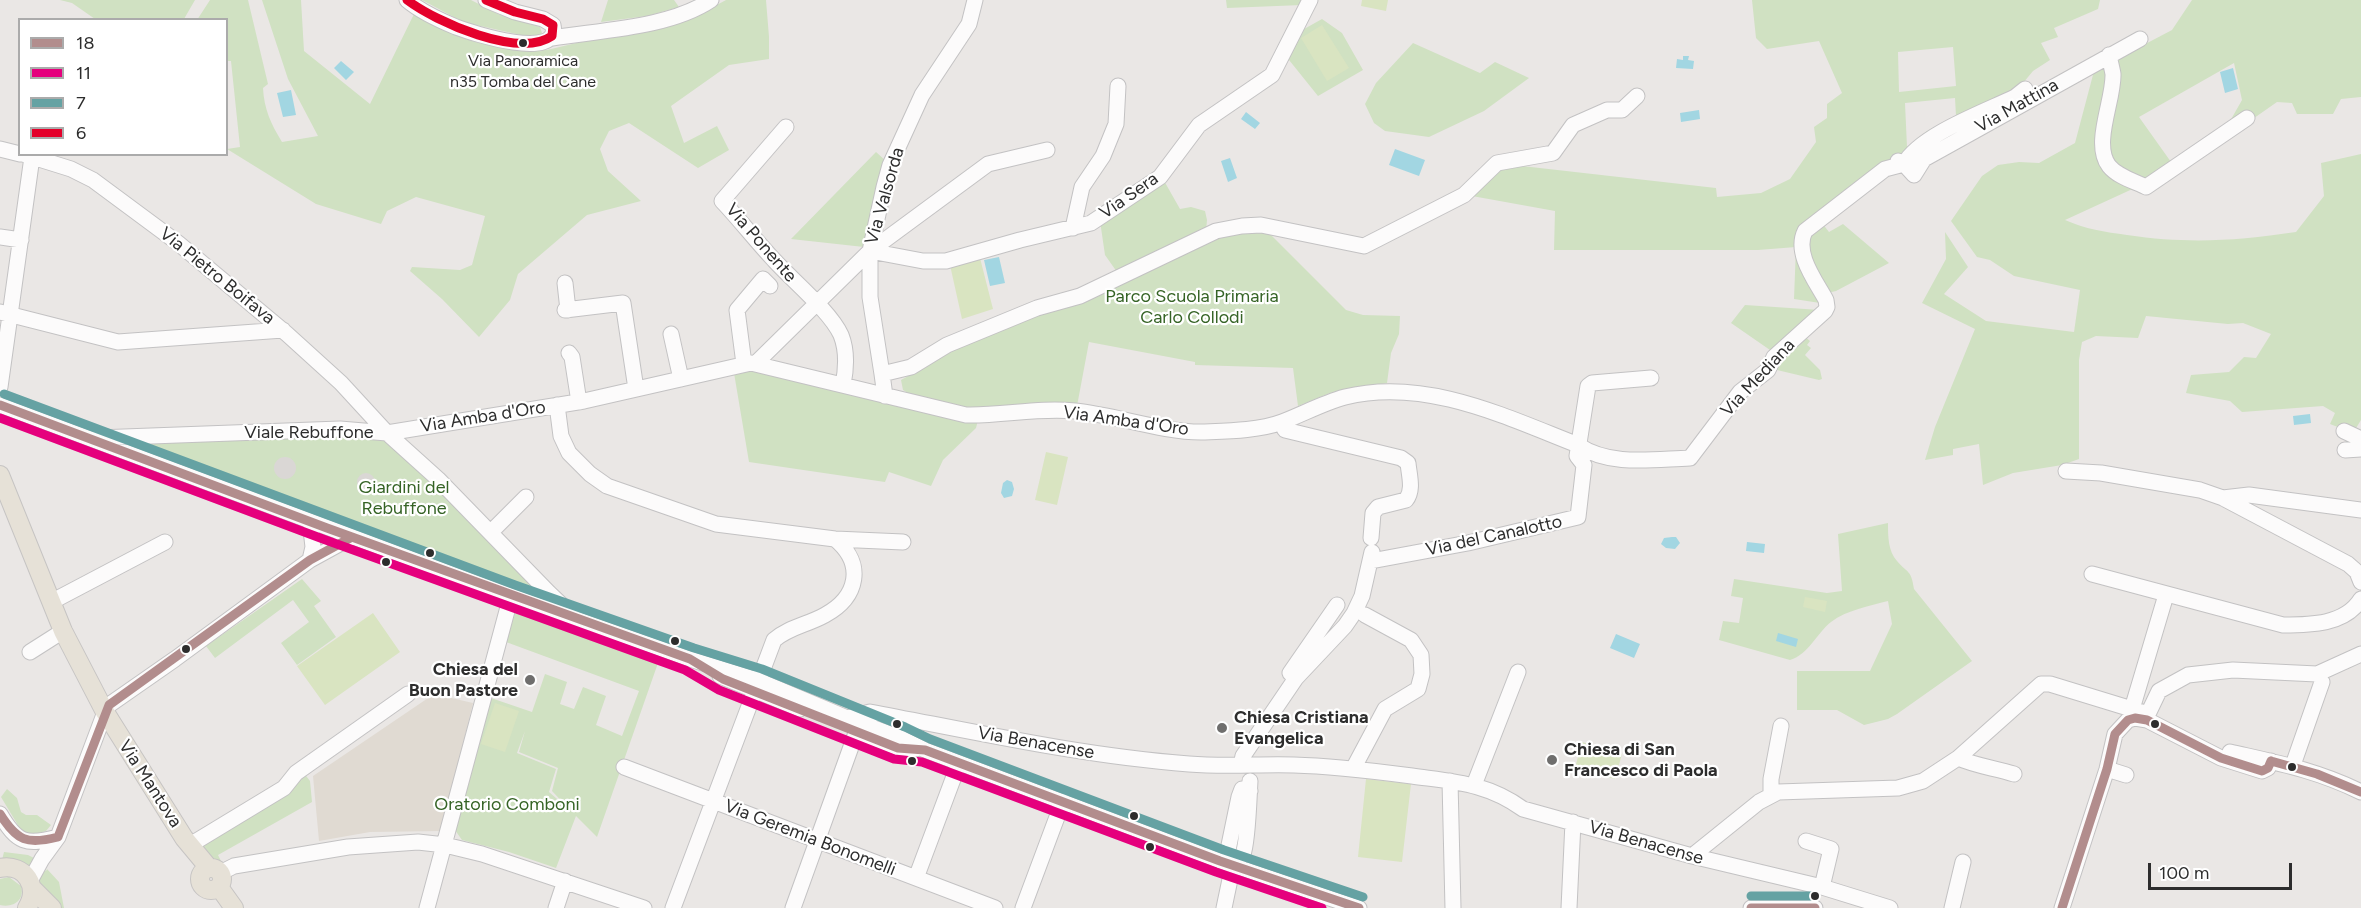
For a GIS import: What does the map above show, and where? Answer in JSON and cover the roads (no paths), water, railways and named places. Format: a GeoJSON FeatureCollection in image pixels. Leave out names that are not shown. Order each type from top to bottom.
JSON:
{"type":"FeatureCollection","features":[{"type":"Feature","properties":{"kind":"main road","name":"Via Mantova"},"geometry":{"type":"LineString","coordinates":[[0,476],[6,512],[51,602],[63,632],[105,712],[190,845],[216,876],[234,908]]}},
{"type":"Feature","properties":{"kind":"main road"},"geometry":{"type":"LineString","coordinates":[[0,868],[16,869],[52,908]]}},
{"type":"Feature","properties":{"kind":"main road"},"geometry":{"type":"LineString","coordinates":[[27,908],[31,901],[31,885]]}},
{"type":"Feature","properties":{"kind":"street"},"geometry":{"type":"LineString","coordinates":[[407,0],[441,20],[481,36],[534,45],[543,44],[552,38],[650,24],[699,8],[711,0]]}},
{"type":"Feature","properties":{"kind":"street"},"geometry":{"type":"LineString","coordinates":[[486,0],[515,12],[543,19],[552,25],[554,32],[552,38]]}},
{"type":"Feature","properties":{"kind":"street","name":"Via Valsorda"},"geometry":{"type":"LineString","coordinates":[[750,364],[870,251],[890,165],[922,95],[969,24],[975,0]]}},
{"type":"Feature","properties":{"kind":"street","name":"Via Sera"},"geometry":{"type":"LineString","coordinates":[[870,251],[923,261],[946,261],[1091,223],[1160,177],[1199,125],[1272,75],[1310,0]]}},
{"type":"Feature","properties":{"kind":"street","name":"Via Mattina"},"geometry":{"type":"LineString","coordinates":[[1900,162],[1914,175],[1924,159],[2140,39]]}},
{"type":"Feature","properties":{"kind":"street"},"geometry":{"type":"LineString","coordinates":[[2109,55],[2113,75],[2102,141],[2103,156],[2110,167],[2120,175],[2146,187],[2247,118]]}},
{"type":"Feature","properties":{"kind":"street"},"geometry":{"type":"LineString","coordinates":[[1073,228],[1082,187],[1103,156],[1116,124],[1118,86]]}},
{"type":"Feature","properties":{"kind":"street","name":"Via Mattina"},"geometry":{"type":"LineString","coordinates":[[1826,300],[1803,258],[1801,239],[1805,231],[1885,169],[1900,162],[1931,138],[2015,97],[2025,89]]}},
{"type":"Feature","properties":{"kind":"street"},"geometry":{"type":"LineString","coordinates":[[882,374],[911,367],[947,345],[1037,308],[1080,296],[1216,231],[1261,225],[1364,246],[1464,195],[1497,164],[1553,153],[1573,125],[1607,110],[1622,110],[1637,96]]}},
{"type":"Feature","properties":{"kind":"street","name":"Via Ponente"},"geometry":{"type":"LineString","coordinates":[[786,128],[722,201],[815,304]]}},
{"type":"Feature","properties":{"kind":"street","name":"Via Pietro Boifava"},"geometry":{"type":"LineString","coordinates":[[0,149],[18,153]]}},
{"type":"Feature","properties":{"kind":"street"},"geometry":{"type":"LineString","coordinates":[[885,396],[870,297],[870,251],[988,164],[1047,150]]}},
{"type":"Feature","properties":{"kind":"street"},"geometry":{"type":"LineString","coordinates":[[0,387],[5,314],[21,240],[25,156]]}},
{"type":"Feature","properties":{"kind":"street","name":"Via Pietro Boifava"},"geometry":{"type":"LineString","coordinates":[[28,156],[71,169],[93,180],[178,243],[283,330],[339,382],[387,433]]}},
{"type":"Feature","properties":{"kind":"street"},"geometry":{"type":"LineString","coordinates":[[0,237],[21,240]]}},
{"type":"Feature","properties":{"kind":"street"},"geometry":{"type":"LineString","coordinates":[[750,364],[737,310],[763,279],[770,286]]}},
{"type":"Feature","properties":{"kind":"street"},"geometry":{"type":"LineString","coordinates":[[565,283],[567,310],[623,303],[636,390]]}},
{"type":"Feature","properties":{"kind":"street","name":"Via Mediana"},"geometry":{"type":"LineString","coordinates":[[1690,458],[1740,392],[1768,370],[1774,357],[1822,315],[1827,307],[1826,300]]}},
{"type":"Feature","properties":{"kind":"street"},"geometry":{"type":"LineString","coordinates":[[815,304],[832,321],[841,336],[845,353],[843,385]]}},
{"type":"Feature","properties":{"kind":"street"},"geometry":{"type":"LineString","coordinates":[[5,314],[118,342],[283,330]]}},
{"type":"Feature","properties":{"kind":"street"},"geometry":{"type":"LineString","coordinates":[[671,334],[681,379]]}},
{"type":"Feature","properties":{"kind":"street"},"geometry":{"type":"LineString","coordinates":[[572,354],[579,402]]}},
{"type":"Feature","properties":{"kind":"street","name":"Via Amba d'Oro"},"geometry":{"type":"LineString","coordinates":[[387,433],[579,402],[750,364],[966,415],[989,416],[1071,410],[1184,431],[1263,427],[1281,423],[1346,397],[1381,392],[1412,393],[1446,398],[1514,420],[1578,445],[1588,452],[1623,460],[1690,458]]}},
{"type":"Feature","properties":{"kind":"street"},"geometry":{"type":"LineString","coordinates":[[1578,445],[1588,386],[1592,383],[1651,378]]}},
{"type":"Feature","properties":{"kind":"street"},"geometry":{"type":"LineString","coordinates":[[0,405],[511,596],[690,659],[901,738],[959,763],[1233,865],[1359,908]]}},
{"type":"Feature","properties":{"kind":"street"},"geometry":{"type":"LineString","coordinates":[[557,405],[561,436],[568,453],[590,474],[608,486],[716,524],[835,539],[903,542]]}},
{"type":"Feature","properties":{"kind":"street"},"geometry":{"type":"LineString","coordinates":[[1234,765],[1243,756],[1296,678],[1345,626],[1354,613],[1362,596],[1371,550],[1373,513],[1377,507],[1406,500],[1411,492],[1408,463],[1401,458],[1285,430],[1281,423]]}},
{"type":"Feature","properties":{"kind":"street","name":"Viale Rebuffone"},"geometry":{"type":"LineString","coordinates":[[88,439],[340,429],[387,433],[491,532],[578,620]]}},
{"type":"Feature","properties":{"kind":"street"},"geometry":{"type":"LineString","coordinates":[[2344,431],[2361,439]]}},
{"type":"Feature","properties":{"kind":"street","name":"Via del Canalotto"},"geometry":{"type":"LineString","coordinates":[[1371,550],[1468,543],[1578,517],[1584,465],[1577,456],[1578,445]]}},
{"type":"Feature","properties":{"kind":"street"},"geometry":{"type":"LineString","coordinates":[[2066,471],[2101,473],[2200,490],[2223,498],[2348,564],[2357,572],[2361,582]]}},
{"type":"Feature","properties":{"kind":"street"},"geometry":{"type":"LineString","coordinates":[[2223,498],[2248,495],[2361,510]]}},
{"type":"Feature","properties":{"kind":"street"},"geometry":{"type":"LineString","coordinates":[[491,532],[526,497]]}},
{"type":"Feature","properties":{"kind":"street"},"geometry":{"type":"LineString","coordinates":[[310,521],[314,547],[310,560]]}},
{"type":"Feature","properties":{"kind":"street"},"geometry":{"type":"LineString","coordinates":[[31,885],[42,859],[58,837],[109,705],[176,659],[310,560],[351,537]]}},
{"type":"Feature","properties":{"kind":"street"},"geometry":{"type":"LineString","coordinates":[[673,908],[774,640],[785,631],[825,615],[845,599],[855,581],[854,564],[846,549],[835,539]]}},
{"type":"Feature","properties":{"kind":"street"},"geometry":{"type":"LineString","coordinates":[[51,602],[165,542]]}},
{"type":"Feature","properties":{"kind":"street"},"geometry":{"type":"LineString","coordinates":[[2092,574],[2283,625],[2309,625],[2339,618],[2356,607],[2361,599]]}},
{"type":"Feature","properties":{"kind":"street"},"geometry":{"type":"LineString","coordinates":[[2132,709],[2166,595]]}},
{"type":"Feature","properties":{"kind":"street"},"geometry":{"type":"LineString","coordinates":[[427,908],[511,596]]}},
{"type":"Feature","properties":{"kind":"street"},"geometry":{"type":"LineString","coordinates":[[1234,765],[1337,605]]}},
{"type":"Feature","properties":{"kind":"street"},"geometry":{"type":"LineString","coordinates":[[1353,769],[1385,709],[1418,688],[1422,674],[1421,655],[1411,640],[1365,615]]}},
{"type":"Feature","properties":{"kind":"street"},"geometry":{"type":"LineString","coordinates":[[30,652],[63,632]]}},
{"type":"Feature","properties":{"kind":"street"},"geometry":{"type":"LineString","coordinates":[[2148,714],[2159,691],[2188,675],[2233,670],[2317,674],[2361,654]]}},
{"type":"Feature","properties":{"kind":"street"},"geometry":{"type":"LineString","coordinates":[[1474,785],[1518,672]]}},
{"type":"Feature","properties":{"kind":"street"},"geometry":{"type":"LineString","coordinates":[[2293,765],[2322,682]]}},
{"type":"Feature","properties":{"kind":"street"},"geometry":{"type":"LineString","coordinates":[[1692,856],[1759,802],[1786,790],[1898,788],[1916,784],[1958,758],[2041,684],[2050,684],[2148,714],[2222,750],[2293,765],[2333,778],[2361,792]]}},
{"type":"Feature","properties":{"kind":"street"},"geometry":{"type":"LineString","coordinates":[[756,685],[856,732],[898,748],[925,750]]}},
{"type":"Feature","properties":{"kind":"street"},"geometry":{"type":"LineString","coordinates":[[190,845],[284,788],[296,773],[408,694]]}},
{"type":"Feature","properties":{"kind":"street","name":"Via Benacense"},"geometry":{"type":"LineString","coordinates":[[847,718],[870,712],[1084,753],[1192,765],[1295,765],[1353,769],[1474,785],[1504,795],[1523,809],[1692,856],[1822,887],[1838,901],[1853,908]]}},
{"type":"Feature","properties":{"kind":"street"},"geometry":{"type":"LineString","coordinates":[[2062,908],[2107,769],[2115,734],[2122,724],[2135,718],[2147,720],[2231,762],[2262,771],[2268,768],[2271,761]]}},
{"type":"Feature","properties":{"kind":"street"},"geometry":{"type":"LineString","coordinates":[[1771,795],[1771,779],[1781,726]]}},
{"type":"Feature","properties":{"kind":"street"},"geometry":{"type":"LineString","coordinates":[[793,908],[856,732]]}},
{"type":"Feature","properties":{"kind":"street"},"geometry":{"type":"LineString","coordinates":[[1958,758],[1976,766],[1995,768],[2014,774]]}},
{"type":"Feature","properties":{"kind":"street"},"geometry":{"type":"LineString","coordinates":[[916,878],[959,763]]}},
{"type":"Feature","properties":{"kind":"street","name":"Via Geremia Bonomelli"},"geometry":{"type":"LineString","coordinates":[[624,767],[995,908]]}},
{"type":"Feature","properties":{"kind":"street"},"geometry":{"type":"LineString","coordinates":[[2107,769],[2126,775]]}},
{"type":"Feature","properties":{"kind":"street"},"geometry":{"type":"LineString","coordinates":[[1450,781],[1454,908]]}},
{"type":"Feature","properties":{"kind":"street"},"geometry":{"type":"LineString","coordinates":[[1224,908],[1233,865],[1228,850],[1246,786]]}},
{"type":"Feature","properties":{"kind":"street"},"geometry":{"type":"LineString","coordinates":[[1023,908],[1063,801]]}},
{"type":"Feature","properties":{"kind":"street"},"geometry":{"type":"LineString","coordinates":[[0,814],[18,839],[30,842],[58,837]]}},
{"type":"Feature","properties":{"kind":"street"},"geometry":{"type":"LineString","coordinates":[[1569,908],[1573,822]]}},
{"type":"Feature","properties":{"kind":"street"},"geometry":{"type":"LineString","coordinates":[[1806,841],[1831,849],[1822,887]]}},
{"type":"Feature","properties":{"kind":"street"},"geometry":{"type":"LineString","coordinates":[[216,876],[234,866],[348,847],[391,843],[445,845],[482,854],[644,908]]}},
{"type":"Feature","properties":{"kind":"street"},"geometry":{"type":"LineString","coordinates":[[1952,908],[1963,862]]}},
{"type":"Feature","properties":{"kind":"street"},"geometry":{"type":"LineString","coordinates":[[556,908],[566,881]]}},
{"type":"Feature","properties":{"kind":"street","name":"Via Benacense"},"geometry":{"type":"LineString","coordinates":[[1838,901],[1890,908]]}},
{"type":"Feature","properties":{"kind":"street"},"geometry":{"type":"LineString","coordinates":[[1751,908],[1815,908]]}},
{"type":"Feature","properties":{"kind":"water"},"geometry":{"type":"Polygon","coordinates":[[[1683,56],[1689,56],[1688,60],[1694,61],[1693,69],[1676,68],[1677,59],[1683,60],[1683,56]]]}},
{"type":"Feature","properties":{"kind":"water"},"geometry":{"type":"Polygon","coordinates":[[[341,61],[354,72],[346,80],[334,68],[341,61]]]}},
{"type":"Feature","properties":{"kind":"water"},"geometry":{"type":"Polygon","coordinates":[[[2233,68],[2238,89],[2225,93],[2220,72],[2233,68]]]}},
{"type":"Feature","properties":{"kind":"water"},"geometry":{"type":"Polygon","coordinates":[[[291,90],[296,115],[283,117],[277,93],[291,90]]]}},
{"type":"Feature","properties":{"kind":"water"},"geometry":{"type":"Polygon","coordinates":[[[1699,110],[1700,119],[1681,122],[1680,113],[1699,110]]]}},
{"type":"Feature","properties":{"kind":"water"},"geometry":{"type":"Polygon","coordinates":[[[1246,112],[1260,123],[1255,129],[1241,119],[1246,112]]]}},
{"type":"Feature","properties":{"kind":"water"},"geometry":{"type":"Polygon","coordinates":[[[1395,149],[1425,160],[1419,176],[1389,165],[1395,149]]]}},
{"type":"Feature","properties":{"kind":"water"},"geometry":{"type":"Polygon","coordinates":[[[1230,158],[1237,178],[1228,182],[1221,161],[1230,158]]]}},
{"type":"Feature","properties":{"kind":"water"},"geometry":{"type":"Polygon","coordinates":[[[999,257],[1005,283],[990,286],[984,260],[999,257]]]}},
{"type":"Feature","properties":{"kind":"water"},"geometry":{"type":"Polygon","coordinates":[[[2310,414],[2311,423],[2294,425],[2293,416],[2310,414]]]}},
{"type":"Feature","properties":{"kind":"water"},"geometry":{"type":"Polygon","coordinates":[[[1007,480],[1012,482],[1014,489],[1012,496],[1004,498],[1001,493],[1003,483],[1007,480]]]}},
{"type":"Feature","properties":{"kind":"water"},"geometry":{"type":"Polygon","coordinates":[[[1676,537],[1680,543],[1675,549],[1666,548],[1661,544],[1664,538],[1676,537]]]}},
{"type":"Feature","properties":{"kind":"water"},"geometry":{"type":"Polygon","coordinates":[[[1747,542],[1765,544],[1764,553],[1746,551],[1747,542]]]}},
{"type":"Feature","properties":{"kind":"water"},"geometry":{"type":"Polygon","coordinates":[[[1778,633],[1798,639],[1796,647],[1776,641],[1778,633]]]}},
{"type":"Feature","properties":{"kind":"water"},"geometry":{"type":"Polygon","coordinates":[[[1616,634],[1640,644],[1634,658],[1610,648],[1616,634]]]}},
{"type":"Feature","properties":{"kind":"place","name":"Via Panoramica n35 Tomba del Cane"},"geometry":{"type":"Point","coordinates":[523,43]}},
{"type":"Feature","properties":{"kind":"place","name":"Chiesa del Buon Pastore"},"geometry":{"type":"Point","coordinates":[530,680]}},
{"type":"Feature","properties":{"kind":"place","name":"Chiesa Cristiana Evangelica"},"geometry":{"type":"Point","coordinates":[1222,728]}},
{"type":"Feature","properties":{"kind":"place","name":"Chiesa di San Francesco di Paola"},"geometry":{"type":"Point","coordinates":[1552,760]}},
{"type":"Feature","properties":{"kind":"park label","name":"Parco Scuola Primaria Carlo Collodi"},"geometry":{"type":"Point","coordinates":[1192,307]}},
{"type":"Feature","properties":{"kind":"park label","name":"Giardini del Rebuffone"},"geometry":{"type":"Point","coordinates":[404,498]}},
{"type":"Feature","properties":{"kind":"park label","name":"Oratorio Comboni"},"geometry":{"type":"Point","coordinates":[507,805]}}]}
